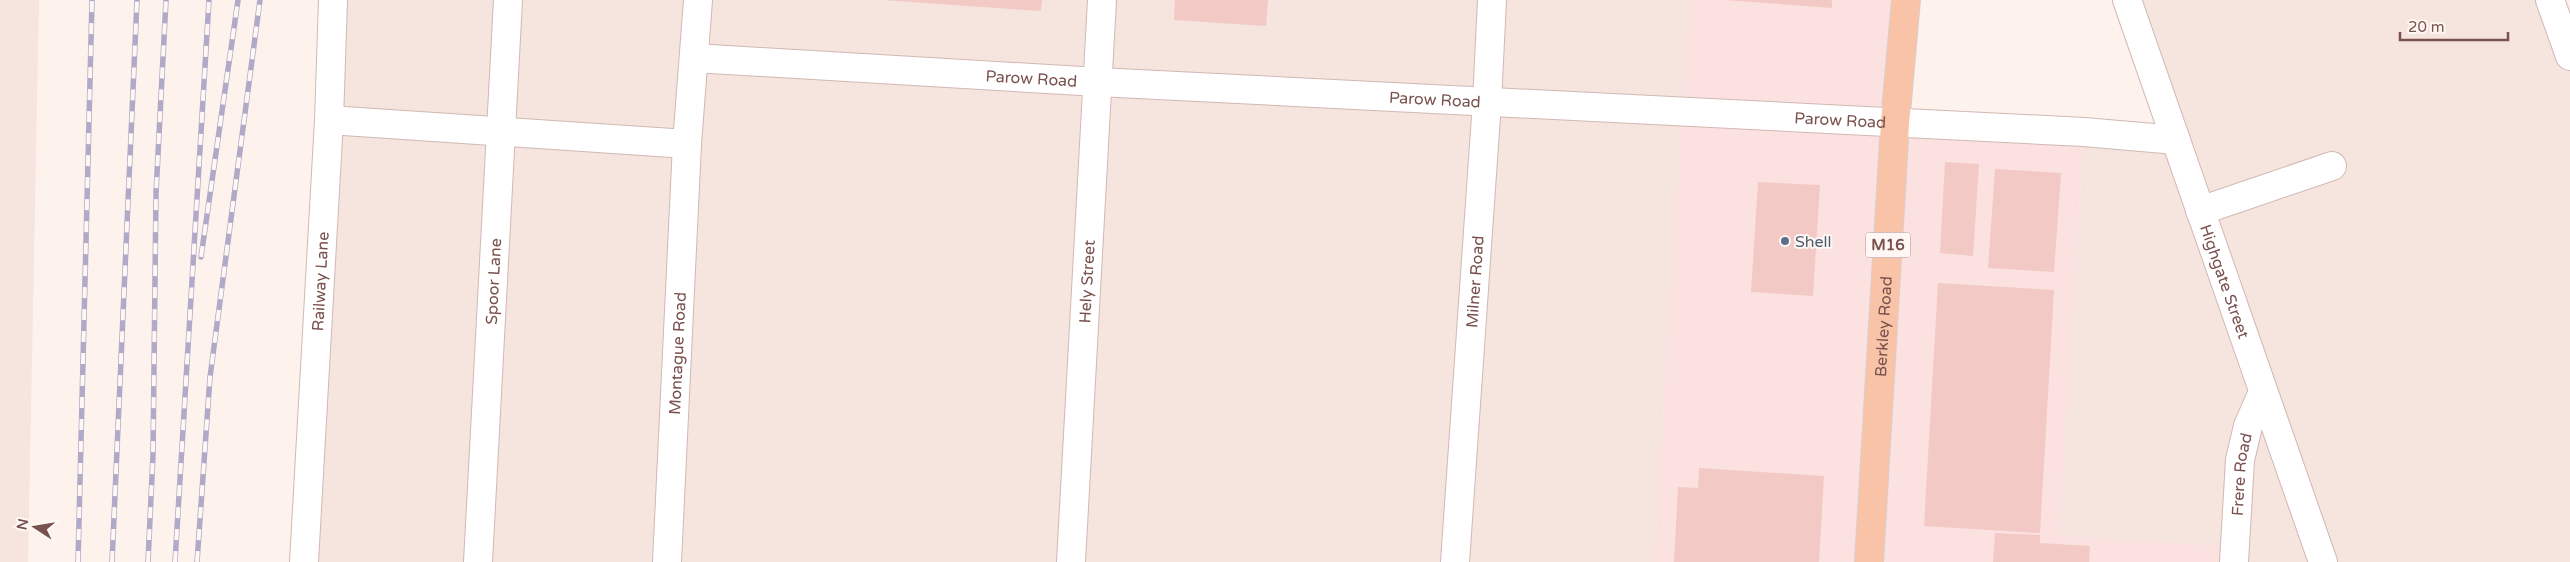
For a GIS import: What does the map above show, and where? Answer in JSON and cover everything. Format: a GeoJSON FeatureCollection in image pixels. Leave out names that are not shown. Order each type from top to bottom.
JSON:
{"type":"FeatureCollection","features":[{"type":"Feature","properties":{"kind":"main road","name":"Berkley Road"},"geometry":{"type":"LineString","coordinates":[[1869,562],[1895,123],[1906,0]]}},
{"type":"Feature","properties":{"kind":"street","name":"Railway Lane"},"geometry":{"type":"LineString","coordinates":[[304,562],[329,120],[333,0]]}},
{"type":"Feature","properties":{"kind":"street","name":"Spoor Lane"},"geometry":{"type":"LineString","coordinates":[[478,562],[508,0]]}},
{"type":"Feature","properties":{"kind":"street","name":"Montague Road"},"geometry":{"type":"LineString","coordinates":[[667,562],[687,144],[698,0]]}},
{"type":"Feature","properties":{"kind":"street","name":"Hely Street"},"geometry":{"type":"LineString","coordinates":[[1071,562],[1102,0]]}},
{"type":"Feature","properties":{"kind":"street","name":"Milner Road"},"geometry":{"type":"LineString","coordinates":[[1455,562],[1487,102],[1492,0]]}},
{"type":"Feature","properties":{"kind":"street","name":"Highgate Street"},"geometry":{"type":"LineString","coordinates":[[2127,0],[2323,562]]}},
{"type":"Feature","properties":{"kind":"street"},"geometry":{"type":"LineString","coordinates":[[2550,0],[2570,56]]}},
{"type":"Feature","properties":{"kind":"street","name":"Parow Road"},"geometry":{"type":"LineString","coordinates":[[694,58],[1098,82],[2084,132],[2176,140]]}},
{"type":"Feature","properties":{"kind":"street"},"geometry":{"type":"LineString","coordinates":[[329,120],[687,144]]}},
{"type":"Feature","properties":{"kind":"street"},"geometry":{"type":"LineString","coordinates":[[2200,211],[2332,166]]}},
{"type":"Feature","properties":{"kind":"street","name":"Frere Road"},"geometry":{"type":"LineString","coordinates":[[2234,562],[2240,460],[2248,426],[2263,392]]}},
{"type":"Feature","properties":{"kind":"shaded area"},"geometry":{"type":"Polygon","coordinates":[[[0,0],[39,0],[28,562],[0,562],[0,0]]]}},
{"type":"Feature","properties":{"kind":"shaded area"},"geometry":{"type":"Polygon","coordinates":[[[342,0],[1689,0],[1654,562],[304,562],[342,0]]]}},
{"type":"Feature","properties":{"kind":"shaded area"},"geometry":{"type":"Polygon","coordinates":[[[1689,0],[1906,0],[1895,123],[2084,132],[2059,536],[2235,547],[2234,562],[1654,562],[1689,0]]]}},
{"type":"Feature","properties":{"kind":"shaded area"},"geometry":{"type":"Polygon","coordinates":[[[2127,0],[2550,0],[2570,56],[2570,562],[2234,562],[2059,536],[2084,132],[2175,140],[2127,0]]]}},
{"type":"Feature","properties":{"kind":"building"},"geometry":{"type":"Polygon","coordinates":[[[883,0],[1042,0],[1041,11],[883,0]]]}},
{"type":"Feature","properties":{"kind":"building"},"geometry":{"type":"Polygon","coordinates":[[[1175,0],[1268,0],[1266,26],[1174,20],[1175,0]]]}},
{"type":"Feature","properties":{"kind":"building"},"geometry":{"type":"Polygon","coordinates":[[[1725,0],[1832,0],[1832,8],[1725,0]]]}},
{"type":"Feature","properties":{"kind":"building"},"geometry":{"type":"Polygon","coordinates":[[[1945,162],[1979,164],[1973,256],[1940,253],[1945,162]]]}},
{"type":"Feature","properties":{"kind":"building"},"geometry":{"type":"Polygon","coordinates":[[[1995,169],[2061,173],[2054,272],[1988,268],[1995,169]]]}},
{"type":"Feature","properties":{"kind":"building"},"geometry":{"type":"Polygon","coordinates":[[[1758,182],[1820,185],[1813,296],[1751,292],[1758,182]]]}},
{"type":"Feature","properties":{"kind":"building"},"geometry":{"type":"Polygon","coordinates":[[[1938,283],[2054,290],[2040,533],[1924,526],[1938,283]]]}},
{"type":"Feature","properties":{"kind":"building"},"geometry":{"type":"Polygon","coordinates":[[[1699,468],[1824,476],[1819,562],[1674,562],[1678,487],[1698,488],[1699,468]]]}},
{"type":"Feature","properties":{"kind":"building"},"geometry":{"type":"Polygon","coordinates":[[[1995,533],[2040,535],[2040,543],[2090,546],[2089,562],[1993,562],[1995,533]]]}},
{"type":"Feature","properties":{"kind":"railway"},"geometry":{"type":"LineString","coordinates":[[78,562],[92,0]]}},
{"type":"Feature","properties":{"kind":"railway"},"geometry":{"type":"LineString","coordinates":[[112,562],[137,0]]}},
{"type":"Feature","properties":{"kind":"railway"},"geometry":{"type":"LineString","coordinates":[[148,562],[153,455],[156,193],[166,0]]}},
{"type":"Feature","properties":{"kind":"railway"},"geometry":{"type":"LineString","coordinates":[[175,562],[209,0]]}},
{"type":"Feature","properties":{"kind":"railway"},"geometry":{"type":"LineString","coordinates":[[201,257],[238,0]]}},
{"type":"Feature","properties":{"kind":"railway"},"geometry":{"type":"LineString","coordinates":[[197,562],[210,377],[260,0]]}},
{"type":"Feature","properties":{"kind":"place","name":"Shell"},"geometry":{"type":"Point","coordinates":[1785,241]}}]}
